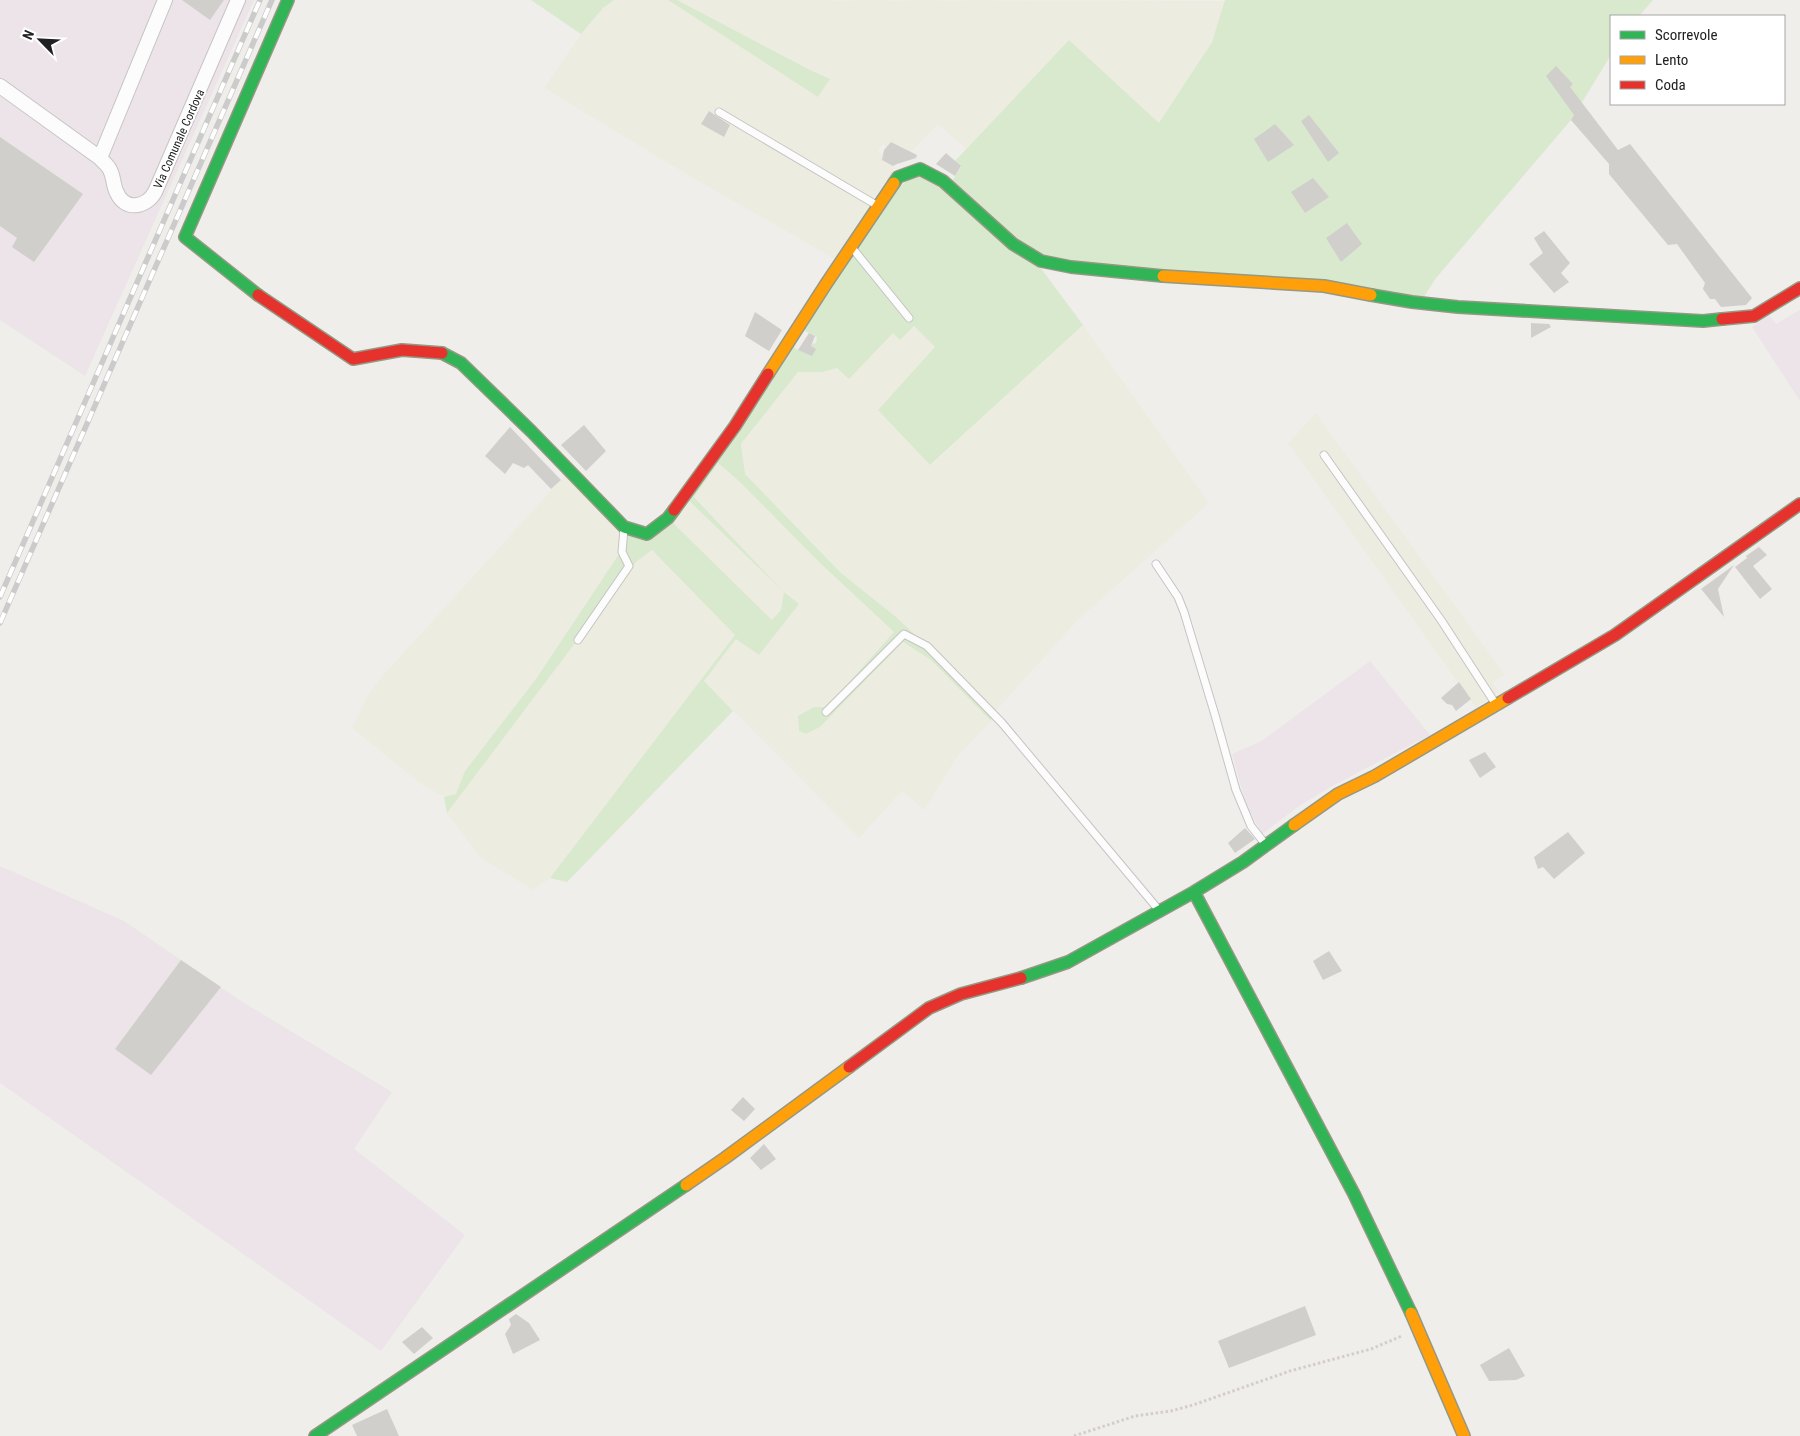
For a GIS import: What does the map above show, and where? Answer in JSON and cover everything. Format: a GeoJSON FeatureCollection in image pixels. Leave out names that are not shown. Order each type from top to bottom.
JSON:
{"type":"FeatureCollection","features":[{"type":"Feature","properties":{"kind":"street"},"geometry":{"type":"LineString","coordinates":[[100,158],[164,0]]}},
{"type":"Feature","properties":{"kind":"street","name":"Via Comunale Cordova"},"geometry":{"type":"LineString","coordinates":[[0,86],[100,158],[110,169],[115,189],[122,201],[134,206],[141,205],[152,198],[238,0]]}},
{"type":"Feature","properties":{"kind":"street"},"geometry":{"type":"LineString","coordinates":[[288,0],[185,237],[248,288],[354,360],[402,350],[441,353],[461,363],[531,431],[624,527],[647,534],[668,518],[735,426],[851,246],[898,177],[920,169],[943,181],[1013,244],[1040,262],[1071,267],[1196,279],[1324,286],[1412,302],[1458,307],[1703,321],[1754,316],[1800,288]]}},
{"type":"Feature","properties":{"kind":"street"},"geometry":{"type":"LineString","coordinates":[[315,1436],[725,1158],[929,1008],[961,994],[1007,983],[1068,962],[1194,892],[1266,846],[1338,794],[1375,776],[1615,635],[1800,504]]}},
{"type":"Feature","properties":{"kind":"street"},"geometry":{"type":"LineString","coordinates":[[1194,892],[1354,1194],[1418,1329],[1464,1436]]}},
{"type":"Feature","properties":{"kind":"lane"},"geometry":{"type":"LineString","coordinates":[[719,112],[878,206]]}},
{"type":"Feature","properties":{"kind":"lane"},"geometry":{"type":"LineString","coordinates":[[851,246],[909,318]]}},
{"type":"Feature","properties":{"kind":"lane"},"geometry":{"type":"LineString","coordinates":[[1324,455],[1441,620],[1497,705]]}},
{"type":"Feature","properties":{"kind":"lane"},"geometry":{"type":"LineString","coordinates":[[578,640],[628,566],[622,552],[624,527]]}},
{"type":"Feature","properties":{"kind":"lane"},"geometry":{"type":"LineString","coordinates":[[1156,564],[1178,597],[1184,612],[1236,790],[1252,826],[1266,846]]}},
{"type":"Feature","properties":{"kind":"lane"},"geometry":{"type":"LineString","coordinates":[[826,712],[904,634],[927,646],[1002,723],[1160,911]]}},
{"type":"Feature","properties":{"kind":"path"},"geometry":{"type":"LineString","coordinates":[[1074,1436],[1135,1416],[1171,1411],[1193,1405],[1290,1371],[1371,1349],[1418,1329]]}},
{"type":"Feature","properties":{"kind":"shaded area"},"geometry":{"type":"Polygon","coordinates":[[[0,0],[254,0],[85,376],[0,320],[0,0]]]}},
{"type":"Feature","properties":{"kind":"shaded area"},"geometry":{"type":"Polygon","coordinates":[[[614,0],[668,0],[818,97],[830,79],[677,0],[1226,1],[1212,42],[1159,123],[1069,40],[966,149],[938,124],[911,152],[891,142],[886,147],[883,144],[878,151],[883,155],[882,160],[895,168],[835,259],[686,174],[544,88],[581,34],[603,8],[614,0]]]}},
{"type":"Feature","properties":{"kind":"shaded area"},"geometry":{"type":"Polygon","coordinates":[[[1800,310],[1800,401],[1752,327],[1769,315],[1776,324],[1800,310]]]}},
{"type":"Feature","properties":{"kind":"shaded area"},"geometry":{"type":"Polygon","coordinates":[[[1083,325],[1209,503],[1076,622],[993,714],[896,617],[841,573],[745,474],[741,445],[798,372],[822,372],[837,368],[893,332],[914,326],[935,346],[931,465],[1083,325]]]}},
{"type":"Feature","properties":{"kind":"shaded area"},"geometry":{"type":"Polygon","coordinates":[[[1316,413],[1505,675],[1493,682],[1498,692],[1476,708],[1288,443],[1316,413]]]}},
{"type":"Feature","properties":{"kind":"shaded area"},"geometry":{"type":"Polygon","coordinates":[[[718,463],[740,482],[820,563],[894,632],[827,707],[814,707],[820,727],[903,642],[931,660],[991,721],[957,757],[924,810],[902,791],[859,838],[704,681],[736,638],[759,654],[782,610],[772,620],[668,518],[683,495],[773,581],[694,496],[718,463]]]}},
{"type":"Feature","properties":{"kind":"shaded area"},"geometry":{"type":"Polygon","coordinates":[[[567,473],[624,527],[619,554],[536,679],[465,771],[456,794],[444,797],[421,784],[352,728],[369,693],[385,673],[567,473]]]}},
{"type":"Feature","properties":{"kind":"shaded area"},"geometry":{"type":"Polygon","coordinates":[[[652,550],[735,635],[550,878],[533,890],[481,858],[447,813],[637,561],[652,550]]]}},
{"type":"Feature","properties":{"kind":"shaded area"},"geometry":{"type":"Polygon","coordinates":[[[1370,661],[1430,735],[1334,785],[1299,806],[1262,834],[1246,804],[1232,754],[1260,742],[1370,661]]]}},
{"type":"Feature","properties":{"kind":"shaded area"},"geometry":{"type":"Polygon","coordinates":[[[0,866],[124,921],[241,1001],[392,1092],[354,1149],[465,1235],[381,1351],[0,1083],[0,866]]]}},
{"type":"Feature","properties":{"kind":"green space"},"geometry":{"type":"Polygon","coordinates":[[[531,0],[614,0],[603,8],[581,34],[531,0]]]}},
{"type":"Feature","properties":{"kind":"green space"},"geometry":{"type":"Polygon","coordinates":[[[668,0],[677,0],[830,79],[818,97],[668,0]]]}},
{"type":"Feature","properties":{"kind":"green space"},"geometry":{"type":"Polygon","coordinates":[[[1225,0],[1653,0],[1640,15],[1610,15],[1610,57],[1571,120],[1436,278],[1420,303],[1037,263],[1083,325],[930,465],[878,410],[935,347],[914,326],[900,340],[893,333],[849,379],[837,368],[822,372],[798,372],[741,444],[745,474],[841,573],[896,617],[927,646],[993,714],[991,721],[931,660],[903,642],[820,727],[806,734],[799,731],[798,716],[814,707],[827,707],[894,632],[820,563],[740,482],[718,463],[694,497],[784,592],[683,495],[878,206],[920,169],[949,186],[961,167],[955,161],[1069,40],[1159,123],[1212,42],[1225,0]],[[803,330],[794,348],[808,354],[812,344],[816,343],[817,337],[803,330]]]}},
{"type":"Feature","properties":{"kind":"green space"},"geometry":{"type":"Polygon","coordinates":[[[668,518],[772,620],[781,610],[784,592],[799,604],[759,655],[736,639],[704,681],[733,711],[567,882],[550,878],[735,635],[652,550],[637,561],[447,813],[444,797],[456,794],[465,771],[536,679],[619,554],[624,527],[647,534],[668,518]]]}},
{"type":"Feature","properties":{"kind":"building"},"geometry":{"type":"Polygon","coordinates":[[[182,0],[224,0],[210,20],[182,0]]]}},
{"type":"Feature","properties":{"kind":"building"},"geometry":{"type":"Polygon","coordinates":[[[1556,66],[1573,84],[1570,87],[1618,150],[1630,144],[1752,298],[1746,305],[1721,307],[1715,299],[1710,299],[1703,289],[1705,283],[1677,244],[1668,245],[1609,174],[1609,164],[1571,120],[1574,115],[1546,76],[1556,66]]]}},
{"type":"Feature","properties":{"kind":"building"},"geometry":{"type":"Polygon","coordinates":[[[709,111],[730,125],[724,137],[701,124],[709,111]]]}},
{"type":"Feature","properties":{"kind":"building"},"geometry":{"type":"Polygon","coordinates":[[[1309,115],[1339,153],[1328,162],[1301,121],[1309,115]]]}},
{"type":"Feature","properties":{"kind":"building"},"geometry":{"type":"Polygon","coordinates":[[[1275,124],[1294,145],[1268,162],[1254,139],[1275,124]]]}},
{"type":"Feature","properties":{"kind":"building"},"geometry":{"type":"Polygon","coordinates":[[[0,137],[83,194],[34,262],[12,247],[17,238],[0,226],[0,137]]]}},
{"type":"Feature","properties":{"kind":"building"},"geometry":{"type":"Polygon","coordinates":[[[891,142],[917,155],[916,158],[893,166],[882,160],[884,150],[891,142]]]}},
{"type":"Feature","properties":{"kind":"building"},"geometry":{"type":"Polygon","coordinates":[[[946,153],[961,166],[955,176],[936,164],[946,153]]]}},
{"type":"Feature","properties":{"kind":"building"},"geometry":{"type":"Polygon","coordinates":[[[1313,178],[1329,197],[1305,213],[1291,192],[1313,178]]]}},
{"type":"Feature","properties":{"kind":"building"},"geometry":{"type":"Polygon","coordinates":[[[1347,223],[1362,244],[1341,262],[1326,238],[1347,223]]]}},
{"type":"Feature","properties":{"kind":"building"},"geometry":{"type":"Polygon","coordinates":[[[1544,231],[1570,263],[1561,273],[1569,282],[1554,293],[1529,264],[1543,253],[1534,238],[1544,231]]]}},
{"type":"Feature","properties":{"kind":"building"},"geometry":{"type":"Polygon","coordinates":[[[755,312],[782,330],[769,351],[745,336],[755,312]]]}},
{"type":"Feature","properties":{"kind":"building"},"geometry":{"type":"Polygon","coordinates":[[[1531,323],[1549,324],[1551,327],[1531,338],[1531,323]]]}},
{"type":"Feature","properties":{"kind":"building"},"geometry":{"type":"Polygon","coordinates":[[[809,333],[815,336],[811,346],[816,349],[812,356],[798,350],[809,333]]]}},
{"type":"Feature","properties":{"kind":"building"},"geometry":{"type":"Polygon","coordinates":[[[584,425],[606,451],[586,471],[561,445],[584,425]]]}},
{"type":"Feature","properties":{"kind":"building"},"geometry":{"type":"Polygon","coordinates":[[[510,427],[561,480],[551,489],[528,465],[524,468],[513,463],[505,474],[485,456],[510,427]]]}},
{"type":"Feature","properties":{"kind":"building"},"geometry":{"type":"Polygon","coordinates":[[[1759,547],[1767,555],[1753,566],[1772,589],[1760,599],[1735,567],[1747,558],[1746,556],[1759,547]]]}},
{"type":"Feature","properties":{"kind":"building"},"geometry":{"type":"Polygon","coordinates":[[[1734,565],[1718,589],[1724,617],[1701,589],[1734,565]]]}},
{"type":"Feature","properties":{"kind":"building"},"geometry":{"type":"Polygon","coordinates":[[[1459,682],[1471,699],[1456,711],[1452,705],[1447,704],[1441,698],[1459,682]]]}},
{"type":"Feature","properties":{"kind":"building"},"geometry":{"type":"Polygon","coordinates":[[[1485,752],[1496,767],[1480,778],[1469,760],[1485,752]]]}},
{"type":"Feature","properties":{"kind":"building"},"geometry":{"type":"Polygon","coordinates":[[[1245,828],[1255,839],[1235,853],[1228,843],[1245,828]]]}},
{"type":"Feature","properties":{"kind":"building"},"geometry":{"type":"Polygon","coordinates":[[[1568,832],[1585,853],[1554,879],[1543,867],[1538,869],[1534,857],[1568,832]]]}},
{"type":"Feature","properties":{"kind":"building"},"geometry":{"type":"Polygon","coordinates":[[[1329,951],[1342,971],[1323,980],[1313,961],[1329,951]]]}},
{"type":"Feature","properties":{"kind":"building"},"geometry":{"type":"Polygon","coordinates":[[[181,960],[221,987],[151,1075],[115,1049],[181,960]]]}},
{"type":"Feature","properties":{"kind":"building"},"geometry":{"type":"Polygon","coordinates":[[[743,1097],[755,1109],[744,1121],[731,1110],[743,1097]]]}},
{"type":"Feature","properties":{"kind":"building"},"geometry":{"type":"Polygon","coordinates":[[[764,1144],[776,1159],[761,1170],[750,1158],[764,1144]]]}},
{"type":"Feature","properties":{"kind":"building"},"geometry":{"type":"Polygon","coordinates":[[[1305,1306],[1316,1335],[1229,1368],[1218,1341],[1305,1306]]]}},
{"type":"Feature","properties":{"kind":"building"},"geometry":{"type":"Polygon","coordinates":[[[516,1314],[529,1323],[540,1340],[513,1354],[505,1334],[511,1325],[509,1319],[516,1314]]]}},
{"type":"Feature","properties":{"kind":"building"},"geometry":{"type":"Polygon","coordinates":[[[422,1327],[433,1338],[414,1354],[402,1342],[422,1327]]]}},
{"type":"Feature","properties":{"kind":"building"},"geometry":{"type":"Polygon","coordinates":[[[1509,1348],[1525,1376],[1516,1380],[1489,1381],[1480,1365],[1509,1348]]]}},
{"type":"Feature","properties":{"kind":"building"},"geometry":{"type":"Polygon","coordinates":[[[387,1409],[399,1436],[357,1436],[352,1425],[387,1409]]]}},
{"type":"Feature","properties":{"kind":"railway"},"geometry":{"type":"LineString","coordinates":[[0,597],[260,0]]}},
{"type":"Feature","properties":{"kind":"railway"},"geometry":{"type":"LineString","coordinates":[[0,623],[272,0]]}},
{"type":"Feature","properties":{"kind":"traffic: fast"},"geometry":{"type":"LineString","coordinates":[[258,295],[185,237],[288,0]]}},
{"type":"Feature","properties":{"kind":"traffic: fast"},"geometry":{"type":"LineString","coordinates":[[894,183],[898,177],[920,169],[943,181],[1013,244],[1041,261],[1071,267],[1163,276]]}},
{"type":"Feature","properties":{"kind":"traffic: fast"},"geometry":{"type":"LineString","coordinates":[[1371,295],[1458,307],[1703,321],[1722,319]]}},
{"type":"Feature","properties":{"kind":"traffic: fast"},"geometry":{"type":"LineString","coordinates":[[442,353],[461,363],[531,431],[624,527],[647,534],[668,518],[674,510]]}},
{"type":"Feature","properties":{"kind":"traffic: fast"},"geometry":{"type":"LineString","coordinates":[[1021,978],[1068,962],[1194,892],[1243,862],[1294,825]]}},
{"type":"Feature","properties":{"kind":"traffic: fast"},"geometry":{"type":"LineString","coordinates":[[1194,892],[1354,1194],[1411,1313]]}},
{"type":"Feature","properties":{"kind":"traffic: fast"},"geometry":{"type":"LineString","coordinates":[[315,1436],[686,1185]]}},
{"type":"Feature","properties":{"kind":"traffic: slow"},"geometry":{"type":"LineString","coordinates":[[768,374],[894,183]]}},
{"type":"Feature","properties":{"kind":"traffic: slow"},"geometry":{"type":"LineString","coordinates":[[1163,276],[1324,286],[1371,295]]}},
{"type":"Feature","properties":{"kind":"traffic: slow"},"geometry":{"type":"LineString","coordinates":[[1294,825],[1338,794],[1375,776],[1508,698]]}},
{"type":"Feature","properties":{"kind":"traffic: slow"},"geometry":{"type":"LineString","coordinates":[[686,1185],[849,1067]]}},
{"type":"Feature","properties":{"kind":"traffic: slow"},"geometry":{"type":"LineString","coordinates":[[1411,1313],[1464,1436]]}},
{"type":"Feature","properties":{"kind":"traffic: jam"},"geometry":{"type":"LineString","coordinates":[[1722,319],[1754,316],[1800,288]]}},
{"type":"Feature","properties":{"kind":"traffic: jam"},"geometry":{"type":"LineString","coordinates":[[258,295],[353,359],[402,350],[442,353]]}},
{"type":"Feature","properties":{"kind":"traffic: jam"},"geometry":{"type":"LineString","coordinates":[[674,510],[735,426],[768,374]]}},
{"type":"Feature","properties":{"kind":"traffic: jam"},"geometry":{"type":"LineString","coordinates":[[1508,698],[1615,635],[1800,504]]}},
{"type":"Feature","properties":{"kind":"traffic: jam"},"geometry":{"type":"LineString","coordinates":[[849,1067],[929,1008],[961,994],[1021,978]]}}]}
